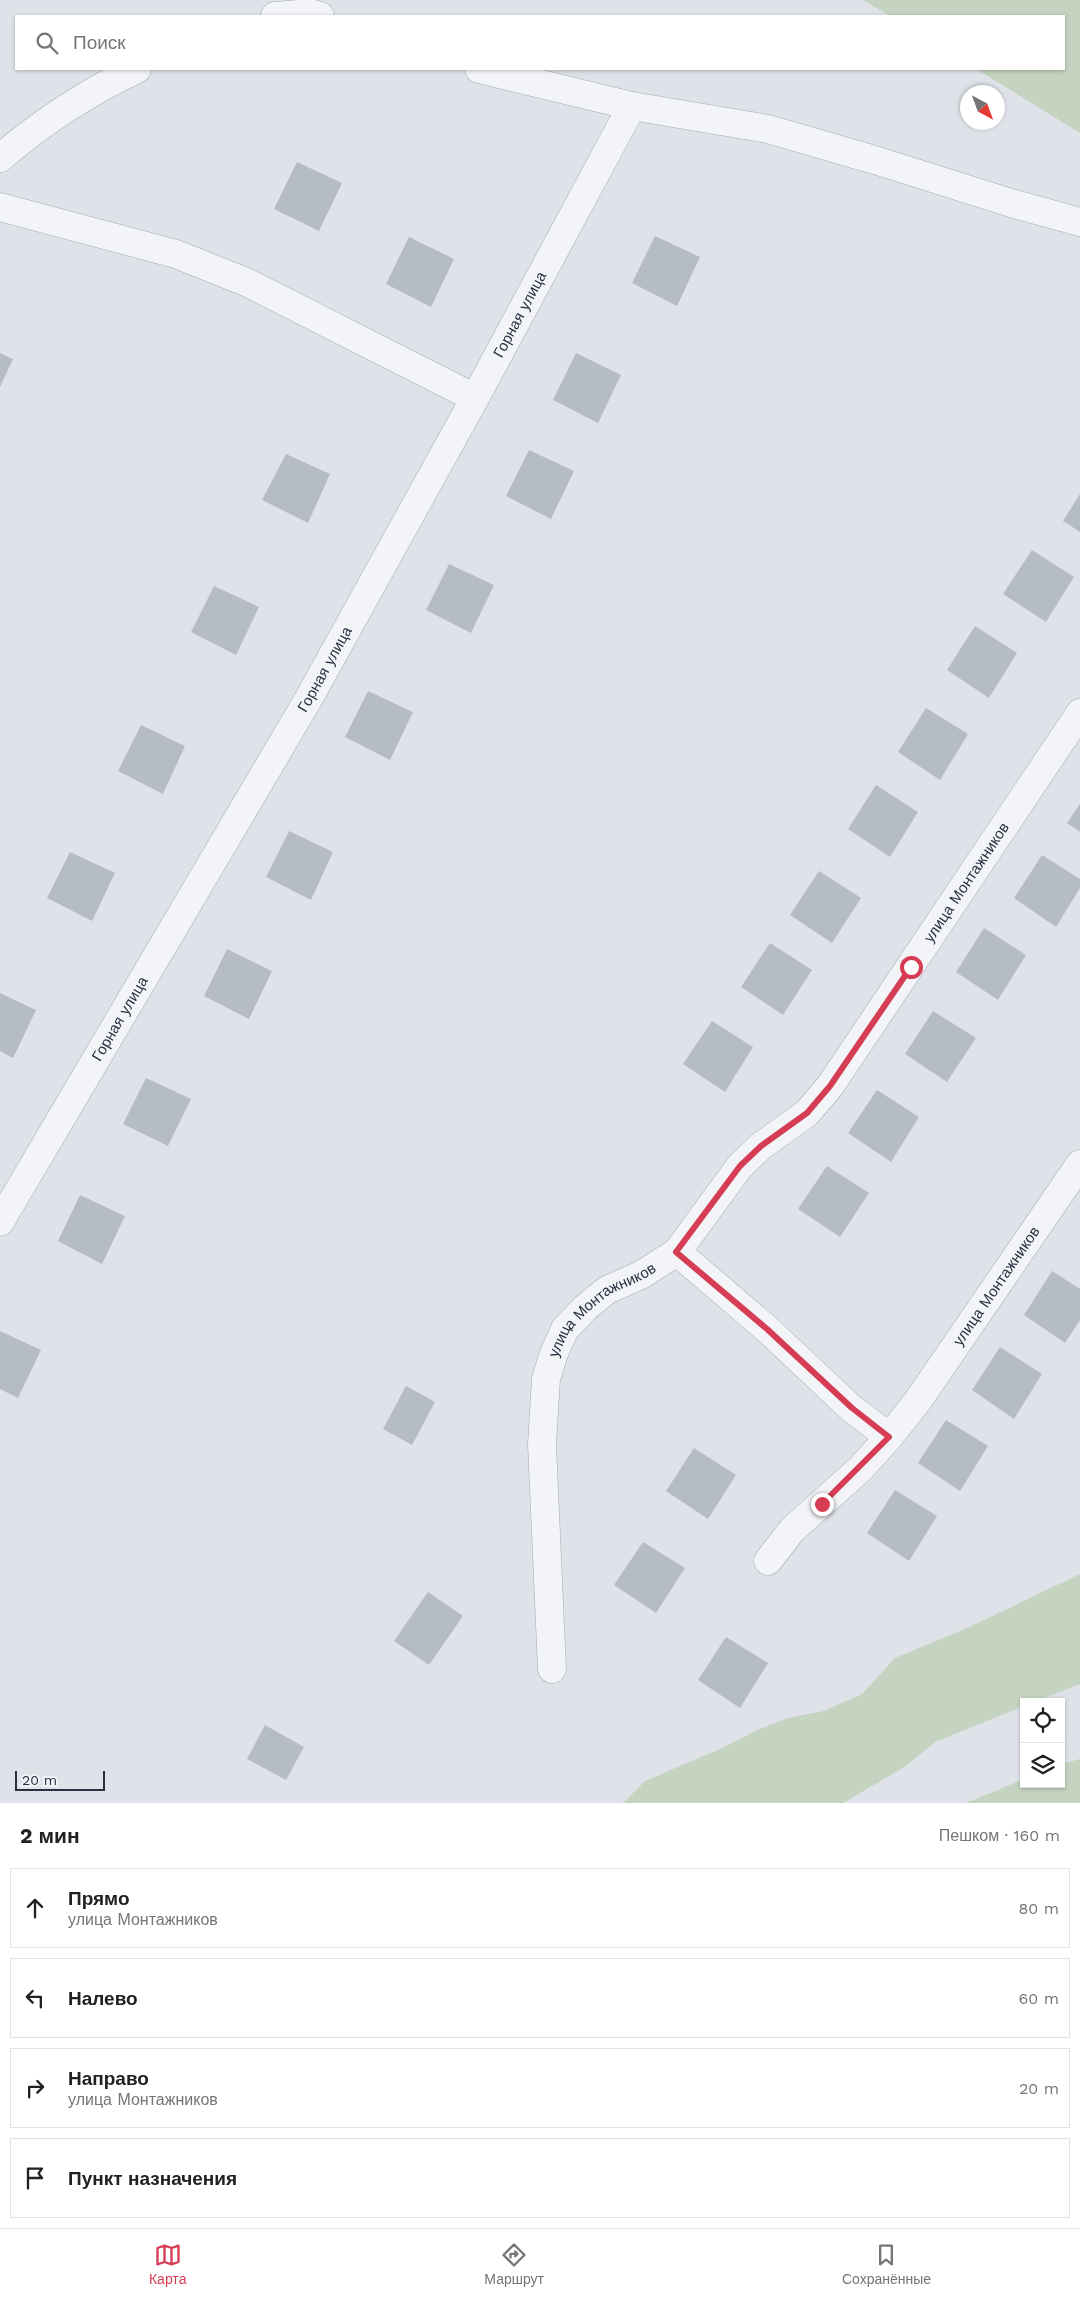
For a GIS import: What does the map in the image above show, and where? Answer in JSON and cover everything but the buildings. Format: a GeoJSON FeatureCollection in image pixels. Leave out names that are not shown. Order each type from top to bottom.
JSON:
{"type":"FeatureCollection","features":[{"type":"Feature","properties":{"kind":"street"},"geometry":{"type":"LineString","coordinates":[[278,15],[310,13],[317,15]]}},
{"type":"Feature","properties":{"kind":"street"},"geometry":{"type":"LineString","coordinates":[[0,158],[28,134],[116,79],[135,70]]}},
{"type":"Feature","properties":{"kind":"street"},"geometry":{"type":"LineString","coordinates":[[483,70],[632,106],[768,129],[1011,203],[1080,222]]}},
{"type":"Feature","properties":{"kind":"street","name":"Горная улица"},"geometry":{"type":"LineString","coordinates":[[0,1222],[309,698],[475,398],[632,106]]}},
{"type":"Feature","properties":{"kind":"street"},"geometry":{"type":"LineString","coordinates":[[0,207],[176,254],[229,275],[475,398]]}},
{"type":"Feature","properties":{"kind":"street","name":"улица Монтажников"},"geometry":{"type":"LineString","coordinates":[[552,1669],[542,1444],[546,1379],[554,1353],[565,1329],[585,1308],[607,1290],[641,1275],[676,1252],[740,1166],[761,1146],[807,1113],[830,1086],[1080,713]]}},
{"type":"Feature","properties":{"kind":"street","name":"улица Монтажников"},"geometry":{"type":"LineString","coordinates":[[768,1560],[792,1530],[860,1469],[917,1402],[1080,1164]]}},
{"type":"Feature","properties":{"kind":"street"},"geometry":{"type":"LineString","coordinates":[[676,1252],[767,1329],[852,1408],[889,1437]]}},
{"type":"Feature","properties":{"kind":"green space"},"geometry":{"type":"Polygon","coordinates":[[[863,0],[1080,0],[1080,133],[1005,87],[1005,85],[978,70],[1065,70],[1065,15],[888,15],[863,0]]]}},
{"type":"Feature","properties":{"kind":"green space"},"geometry":{"type":"Polygon","coordinates":[[[1080,1574],[1080,1684],[1044,1698],[1020,1698],[1020,1708],[935,1742],[906,1766],[843,1803],[623,1803],[645,1781],[722,1748],[755,1731],[788,1718],[824,1711],[862,1694],[895,1658],[965,1629],[1080,1574]]]}},
{"type":"Feature","properties":{"kind":"green space"},"geometry":{"type":"Polygon","coordinates":[[[1080,1759],[1080,1803],[966,1803],[1020,1781],[1020,1788],[1065,1788],[1065,1763],[1080,1759]]]}},
{"type":"Feature","properties":{"kind":"route"},"geometry":{"type":"LineString","coordinates":[[822,1504],[860,1469],[889,1437],[852,1408],[767,1329],[676,1252],[740,1166],[761,1146],[807,1113],[830,1086],[911,967]]}}]}
